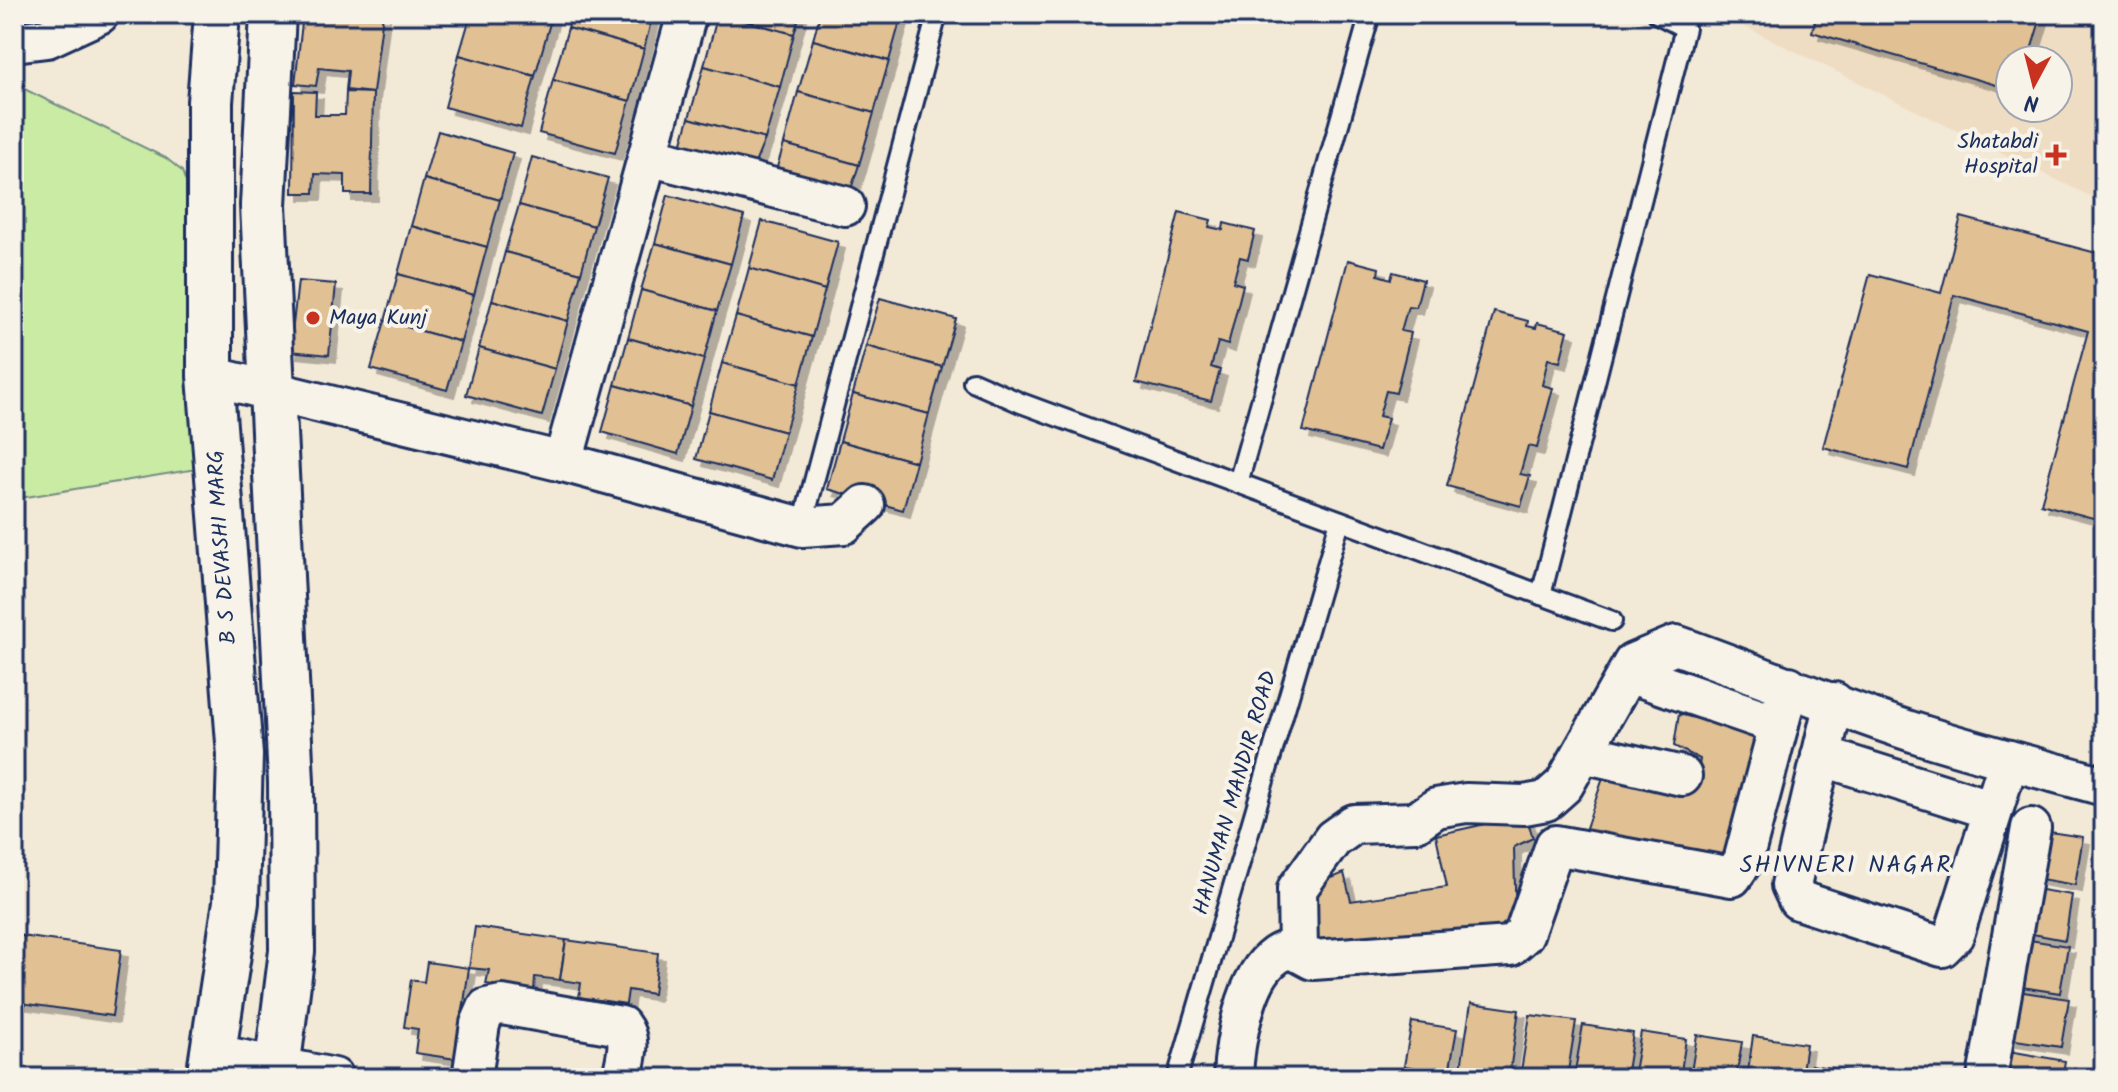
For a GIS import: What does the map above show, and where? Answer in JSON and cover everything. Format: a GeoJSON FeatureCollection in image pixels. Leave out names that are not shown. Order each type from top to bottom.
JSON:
{"type":"FeatureCollection","features":[{"type":"Feature","properties":{"kind":"main road","name":"B S DEVASHI MARG"},"geometry":{"type":"LineString","coordinates":[[212,1066],[236,902],[240,755],[210,376],[210,102],[217,14]]}},
{"type":"Feature","properties":{"kind":"main road"},"geometry":{"type":"LineString","coordinates":[[273,14],[263,205],[275,392],[292,828],[292,951],[277,1073]]}},
{"type":"Feature","properties":{"kind":"street"},"geometry":{"type":"LineString","coordinates":[[14,42],[47,38],[99,14]]}},
{"type":"Feature","properties":{"kind":"street"},"geometry":{"type":"LineString","coordinates":[[563,462],[687,14]]}},
{"type":"Feature","properties":{"kind":"street"},"geometry":{"type":"LineString","coordinates":[[648,156],[845,206]]}},
{"type":"Feature","properties":{"kind":"street"},"geometry":{"type":"LineString","coordinates":[[210,376],[563,462],[802,527],[844,524],[865,505]]}},
{"type":"Feature","properties":{"kind":"street"},"geometry":{"type":"LineString","coordinates":[[1546,801],[1555,845],[1524,934],[1510,946],[1313,960],[1298,952],[1297,889],[1333,839],[1354,824],[1416,822],[1436,808],[1466,803],[1524,805],[1546,801],[1564,785],[1633,663],[1676,645],[1920,735],[2104,786]]}},
{"type":"Feature","properties":{"kind":"street"},"geometry":{"type":"LineString","coordinates":[[1628,673],[1779,725]]}},
{"type":"Feature","properties":{"kind":"street"},"geometry":{"type":"LineString","coordinates":[[1555,845],[1732,877],[1743,861],[1789,686]]}},
{"type":"Feature","properties":{"kind":"street"},"geometry":{"type":"LineString","coordinates":[[1848,708],[1834,760],[1791,885],[1798,900],[1942,947],[1954,935],[2009,760]]}},
{"type":"Feature","properties":{"kind":"street"},"geometry":{"type":"LineString","coordinates":[[1583,753],[1682,776]]}},
{"type":"Feature","properties":{"kind":"street"},"geometry":{"type":"LineString","coordinates":[[1834,760],[1993,810]]}},
{"type":"Feature","properties":{"kind":"street"},"geometry":{"type":"LineString","coordinates":[[1987,1078],[2031,828]]}},
{"type":"Feature","properties":{"kind":"street"},"geometry":{"type":"LineString","coordinates":[[1233,1078],[1234,1044],[1253,987],[1273,957],[1298,946]]}},
{"type":"Feature","properties":{"kind":"street"},"geometry":{"type":"LineString","coordinates":[[472,1078],[480,1024],[487,1008],[502,1005],[621,1026],[626,1033],[628,1046],[622,1078]]}},
{"type":"Feature","properties":{"kind":"street"},"geometry":{"type":"LineString","coordinates":[[212,1066],[334,1078]]}},
{"type":"Feature","properties":{"kind":"lane"},"geometry":{"type":"LineString","coordinates":[[802,527],[937,14]]}},
{"type":"Feature","properties":{"kind":"lane"},"geometry":{"type":"LineString","coordinates":[[1238,483],[1370,14]]}},
{"type":"Feature","properties":{"kind":"lane"},"geometry":{"type":"LineString","coordinates":[[1541,595],[1685,28],[1658,14]]}},
{"type":"Feature","properties":{"kind":"lane"},"geometry":{"type":"LineString","coordinates":[[973,382],[1021,403],[1612,621]]}},
{"type":"Feature","properties":{"kind":"lane","name":"HANUMAN MANDIR ROAD"},"geometry":{"type":"LineString","coordinates":[[1177,1078],[1340,521]]}},
{"type":"Feature","properties":{"kind":"shaded area","name":"Shatabdi Hospital"},"geometry":{"type":"Polygon","coordinates":[[[1719,14],[2104,14],[2104,203],[1719,14]]]}},
{"type":"Feature","properties":{"kind":"green space"},"geometry":{"type":"Polygon","coordinates":[[[14,84],[166,158],[182,171],[190,194],[227,464],[14,499],[14,84]]]}},
{"type":"Feature","properties":{"kind":"building"},"geometry":{"type":"Polygon","coordinates":[[[303,14],[383,14],[373,93],[346,90],[348,71],[319,68],[316,86],[295,84],[303,14]]]}},
{"type":"Feature","properties":{"kind":"building"},"geometry":{"type":"Polygon","coordinates":[[[471,14],[516,14],[550,23],[535,76],[459,55],[471,14]]]}},
{"type":"Feature","properties":{"kind":"building"},"geometry":{"type":"Polygon","coordinates":[[[516,14],[552,14],[550,23],[516,14]]]}},
{"type":"Feature","properties":{"kind":"building"},"geometry":{"type":"Polygon","coordinates":[[[572,14],[653,14],[644,49],[568,28],[572,14]]]}},
{"type":"Feature","properties":{"kind":"building"},"geometry":{"type":"Polygon","coordinates":[[[718,14],[794,34],[780,87],[704,66],[718,14]]]}},
{"type":"Feature","properties":{"kind":"building"},"geometry":{"type":"Polygon","coordinates":[[[721,14],[800,14],[794,34],[721,14]]]}},
{"type":"Feature","properties":{"kind":"building"},"geometry":{"type":"Polygon","coordinates":[[[820,14],[902,14],[889,61],[813,40],[820,14]]]}},
{"type":"Feature","properties":{"kind":"building"},"geometry":{"type":"Polygon","coordinates":[[[1817,14],[2042,14],[2033,44],[1994,44],[1994,84],[1812,32],[1817,14]]]}},
{"type":"Feature","properties":{"kind":"building"},"geometry":{"type":"Polygon","coordinates":[[[568,28],[644,49],[630,101],[553,80],[568,28]]]}},
{"type":"Feature","properties":{"kind":"building"},"geometry":{"type":"Polygon","coordinates":[[[813,40],[889,61],[874,113],[798,92],[813,40]]]}},
{"type":"Feature","properties":{"kind":"building"},"geometry":{"type":"Polygon","coordinates":[[[459,55],[535,76],[521,128],[445,107],[459,55]]]}},
{"type":"Feature","properties":{"kind":"building"},"geometry":{"type":"Polygon","coordinates":[[[704,66],[780,87],[765,139],[689,118],[704,66]]]}},
{"type":"Feature","properties":{"kind":"building"},"geometry":{"type":"Polygon","coordinates":[[[553,80],[630,101],[615,153],[539,133],[553,80]]]}},
{"type":"Feature","properties":{"kind":"building"},"geometry":{"type":"Polygon","coordinates":[[[294,91],[316,92],[315,115],[345,115],[346,92],[373,93],[371,194],[345,194],[345,175],[315,174],[314,193],[293,193],[294,91]]]}},
{"type":"Feature","properties":{"kind":"building"},"geometry":{"type":"Polygon","coordinates":[[[798,92],[874,113],[859,165],[784,144],[798,92]]]}},
{"type":"Feature","properties":{"kind":"building"},"geometry":{"type":"Polygon","coordinates":[[[689,118],[765,139],[754,166],[681,146],[689,118]]]}},
{"type":"Feature","properties":{"kind":"building"},"geometry":{"type":"Polygon","coordinates":[[[438,131],[513,153],[500,200],[424,179],[438,131]]]}},
{"type":"Feature","properties":{"kind":"building"},"geometry":{"type":"Polygon","coordinates":[[[784,144],[859,165],[851,189],[777,167],[784,144]]]}},
{"type":"Feature","properties":{"kind":"building"},"geometry":{"type":"Polygon","coordinates":[[[532,157],[608,178],[594,226],[519,205],[532,157]]]}},
{"type":"Feature","properties":{"kind":"building"},"geometry":{"type":"Polygon","coordinates":[[[424,179],[500,200],[487,247],[411,226],[424,179]]]}},
{"type":"Feature","properties":{"kind":"building"},"geometry":{"type":"Polygon","coordinates":[[[668,195],[744,216],[731,264],[655,243],[668,195]]]}},
{"type":"Feature","properties":{"kind":"building"},"geometry":{"type":"Polygon","coordinates":[[[519,205],[594,226],[581,273],[505,252],[519,205]]]}},
{"type":"Feature","properties":{"kind":"building"},"geometry":{"type":"Polygon","coordinates":[[[1179,212],[1211,220],[1209,227],[1223,230],[1224,223],[1255,231],[1248,259],[1240,257],[1233,282],[1243,285],[1228,345],[1218,342],[1211,367],[1220,370],[1211,401],[1136,382],[1179,212]]]}},
{"type":"Feature","properties":{"kind":"building"},"geometry":{"type":"Polygon","coordinates":[[[1961,217],[2104,255],[2104,521],[2041,504],[2088,331],[1954,295],[1908,469],[1823,447],[1870,274],[1941,293],[1961,217]]]}},
{"type":"Feature","properties":{"kind":"building"},"geometry":{"type":"Polygon","coordinates":[[[762,221],[838,242],[825,290],[749,268],[762,221]]]}},
{"type":"Feature","properties":{"kind":"building"},"geometry":{"type":"Polygon","coordinates":[[[411,226],[487,247],[474,295],[398,274],[411,226]]]}},
{"type":"Feature","properties":{"kind":"building"},"geometry":{"type":"Polygon","coordinates":[[[655,243],[731,264],[717,311],[641,290],[655,243]]]}},
{"type":"Feature","properties":{"kind":"building"},"geometry":{"type":"Polygon","coordinates":[[[505,252],[581,273],[568,321],[492,300],[505,252]]]}},
{"type":"Feature","properties":{"kind":"building"},"geometry":{"type":"Polygon","coordinates":[[[1348,260],[1379,268],[1378,275],[1391,279],[1393,272],[1423,280],[1416,307],[1408,306],[1401,331],[1411,333],[1396,393],[1386,391],[1379,416],[1388,418],[1379,450],[1303,431],[1348,260]]]}},
{"type":"Feature","properties":{"kind":"building"},"geometry":{"type":"Polygon","coordinates":[[[749,268],[825,290],[812,337],[736,316],[749,268]]]}},
{"type":"Feature","properties":{"kind":"building"},"geometry":{"type":"Polygon","coordinates":[[[398,274],[474,295],[461,342],[385,321],[398,274]]]}},
{"type":"Feature","properties":{"kind":"building","name":"Maya Kunj"},"geometry":{"type":"Polygon","coordinates":[[[298,281],[336,284],[329,355],[290,351],[298,281]]]}},
{"type":"Feature","properties":{"kind":"building"},"geometry":{"type":"Polygon","coordinates":[[[641,290],[717,311],[704,359],[628,338],[641,290]]]}},
{"type":"Feature","properties":{"kind":"building"},"geometry":{"type":"Polygon","coordinates":[[[880,298],[956,319],[942,367],[866,346],[880,298]]]}},
{"type":"Feature","properties":{"kind":"building"},"geometry":{"type":"Polygon","coordinates":[[[492,300],[568,321],[555,369],[479,348],[492,300]]]}},
{"type":"Feature","properties":{"kind":"building"},"geometry":{"type":"Polygon","coordinates":[[[1494,312],[1528,321],[1527,326],[1536,328],[1537,323],[1568,331],[1560,362],[1548,359],[1542,385],[1553,388],[1537,448],[1528,446],[1520,474],[1530,476],[1521,506],[1447,486],[1494,312]]]}},
{"type":"Feature","properties":{"kind":"building"},"geometry":{"type":"Polygon","coordinates":[[[736,316],[812,337],[799,384],[722,363],[736,316]]]}},
{"type":"Feature","properties":{"kind":"building"},"geometry":{"type":"Polygon","coordinates":[[[385,321],[461,342],[447,390],[371,369],[385,321]]]}},
{"type":"Feature","properties":{"kind":"building"},"geometry":{"type":"Polygon","coordinates":[[[628,338],[704,359],[691,406],[615,385],[628,338]]]}},
{"type":"Feature","properties":{"kind":"building"},"geometry":{"type":"Polygon","coordinates":[[[866,346],[942,367],[929,414],[853,394],[866,346]]]}},
{"type":"Feature","properties":{"kind":"building"},"geometry":{"type":"Polygon","coordinates":[[[479,348],[555,369],[542,416],[466,395],[479,348]]]}},
{"type":"Feature","properties":{"kind":"building"},"geometry":{"type":"Polygon","coordinates":[[[722,363],[799,384],[785,432],[709,411],[722,363]]]}},
{"type":"Feature","properties":{"kind":"building"},"geometry":{"type":"Polygon","coordinates":[[[615,385],[691,406],[678,454],[602,432],[615,385]]]}},
{"type":"Feature","properties":{"kind":"building"},"geometry":{"type":"Polygon","coordinates":[[[853,394],[929,414],[916,462],[840,441],[853,394]]]}},
{"type":"Feature","properties":{"kind":"building"},"geometry":{"type":"Polygon","coordinates":[[[709,411],[785,432],[772,480],[696,459],[709,411]]]}},
{"type":"Feature","properties":{"kind":"building"},"geometry":{"type":"Polygon","coordinates":[[[840,441],[916,462],[903,510],[827,489],[840,441]]]}},
{"type":"Feature","properties":{"kind":"building"},"geometry":{"type":"Polygon","coordinates":[[[1679,714],[1763,736],[1733,864],[1585,831],[1603,778],[1695,792],[1700,759],[1674,746],[1679,714]]]}},
{"type":"Feature","properties":{"kind":"building"},"geometry":{"type":"Polygon","coordinates":[[[1526,815],[1533,838],[1514,847],[1516,928],[1311,949],[1310,887],[1344,873],[1351,901],[1447,887],[1436,835],[1526,815]]]}},
{"type":"Feature","properties":{"kind":"building"},"geometry":{"type":"Polygon","coordinates":[[[2043,831],[2083,837],[2075,885],[2035,878],[2043,831]]]}},
{"type":"Feature","properties":{"kind":"building"},"geometry":{"type":"Polygon","coordinates":[[[2029,888],[2072,895],[2065,940],[2022,932],[2029,888]]]}},
{"type":"Feature","properties":{"kind":"building"},"geometry":{"type":"Polygon","coordinates":[[[475,927],[566,940],[560,980],[535,977],[534,991],[486,984],[489,970],[469,968],[475,927]]]}},
{"type":"Feature","properties":{"kind":"building"},"geometry":{"type":"Polygon","coordinates":[[[14,935],[121,950],[112,1016],[14,1002],[14,935]]]}},
{"type":"Feature","properties":{"kind":"building"},"geometry":{"type":"Polygon","coordinates":[[[2023,939],[2068,946],[2060,993],[2015,986],[2023,939]]]}},
{"type":"Feature","properties":{"kind":"building"},"geometry":{"type":"Polygon","coordinates":[[[566,940],[658,953],[653,994],[628,990],[626,1004],[579,997],[581,983],[560,980],[566,940]]]}},
{"type":"Feature","properties":{"kind":"building"},"geometry":{"type":"Polygon","coordinates":[[[427,962],[469,968],[456,1059],[415,1053],[418,1029],[404,1027],[411,980],[424,982],[427,962]]]}},
{"type":"Feature","properties":{"kind":"building"},"geometry":{"type":"Polygon","coordinates":[[[2017,991],[2069,999],[2061,1047],[2009,1039],[2017,991]]]}},
{"type":"Feature","properties":{"kind":"building"},"geometry":{"type":"Polygon","coordinates":[[[1471,1003],[1519,1010],[1509,1078],[1460,1074],[1471,1003]]]}},
{"type":"Feature","properties":{"kind":"building"},"geometry":{"type":"Polygon","coordinates":[[[1530,1015],[1576,1021],[1567,1078],[1521,1071],[1530,1015]]]}},
{"type":"Feature","properties":{"kind":"building"},"geometry":{"type":"Polygon","coordinates":[[[1412,1022],[1457,1029],[1449,1073],[1404,1066],[1412,1022]]]}},
{"type":"Feature","properties":{"kind":"building"},"geometry":{"type":"Polygon","coordinates":[[[1583,1025],[1633,1033],[1626,1078],[1574,1077],[1583,1025]]]}},
{"type":"Feature","properties":{"kind":"building"},"geometry":{"type":"Polygon","coordinates":[[[1641,1032],[1686,1039],[1680,1078],[1633,1078],[1641,1032]]]}},
{"type":"Feature","properties":{"kind":"building"},"geometry":{"type":"Polygon","coordinates":[[[1697,1035],[1742,1042],[1736,1078],[1690,1078],[1697,1035]]]}},
{"type":"Feature","properties":{"kind":"building"},"geometry":{"type":"Polygon","coordinates":[[[1753,1036],[1806,1044],[1801,1078],[1747,1078],[1753,1036]]]}},
{"type":"Feature","properties":{"kind":"building"},"geometry":{"type":"Polygon","coordinates":[[[2009,1051],[2065,1061],[2062,1078],[2005,1078],[2009,1051]]]}},
{"type":"Feature","properties":{"kind":"building"},"geometry":{"type":"Polygon","coordinates":[[[1811,1065],[1891,1078],[1809,1078],[1811,1065]]]}},
{"type":"Feature","properties":{"kind":"place","name":"Shatabdi Hospital"},"geometry":{"type":"Point","coordinates":[2056,155]}},
{"type":"Feature","properties":{"kind":"place","name":"Maya Kunj"},"geometry":{"type":"Point","coordinates":[313,318]}},
{"type":"Feature","properties":{"kind":"district","name":"SHIVNERI NAGAR"},"geometry":{"type":"Point","coordinates":[1846,865]}}]}
